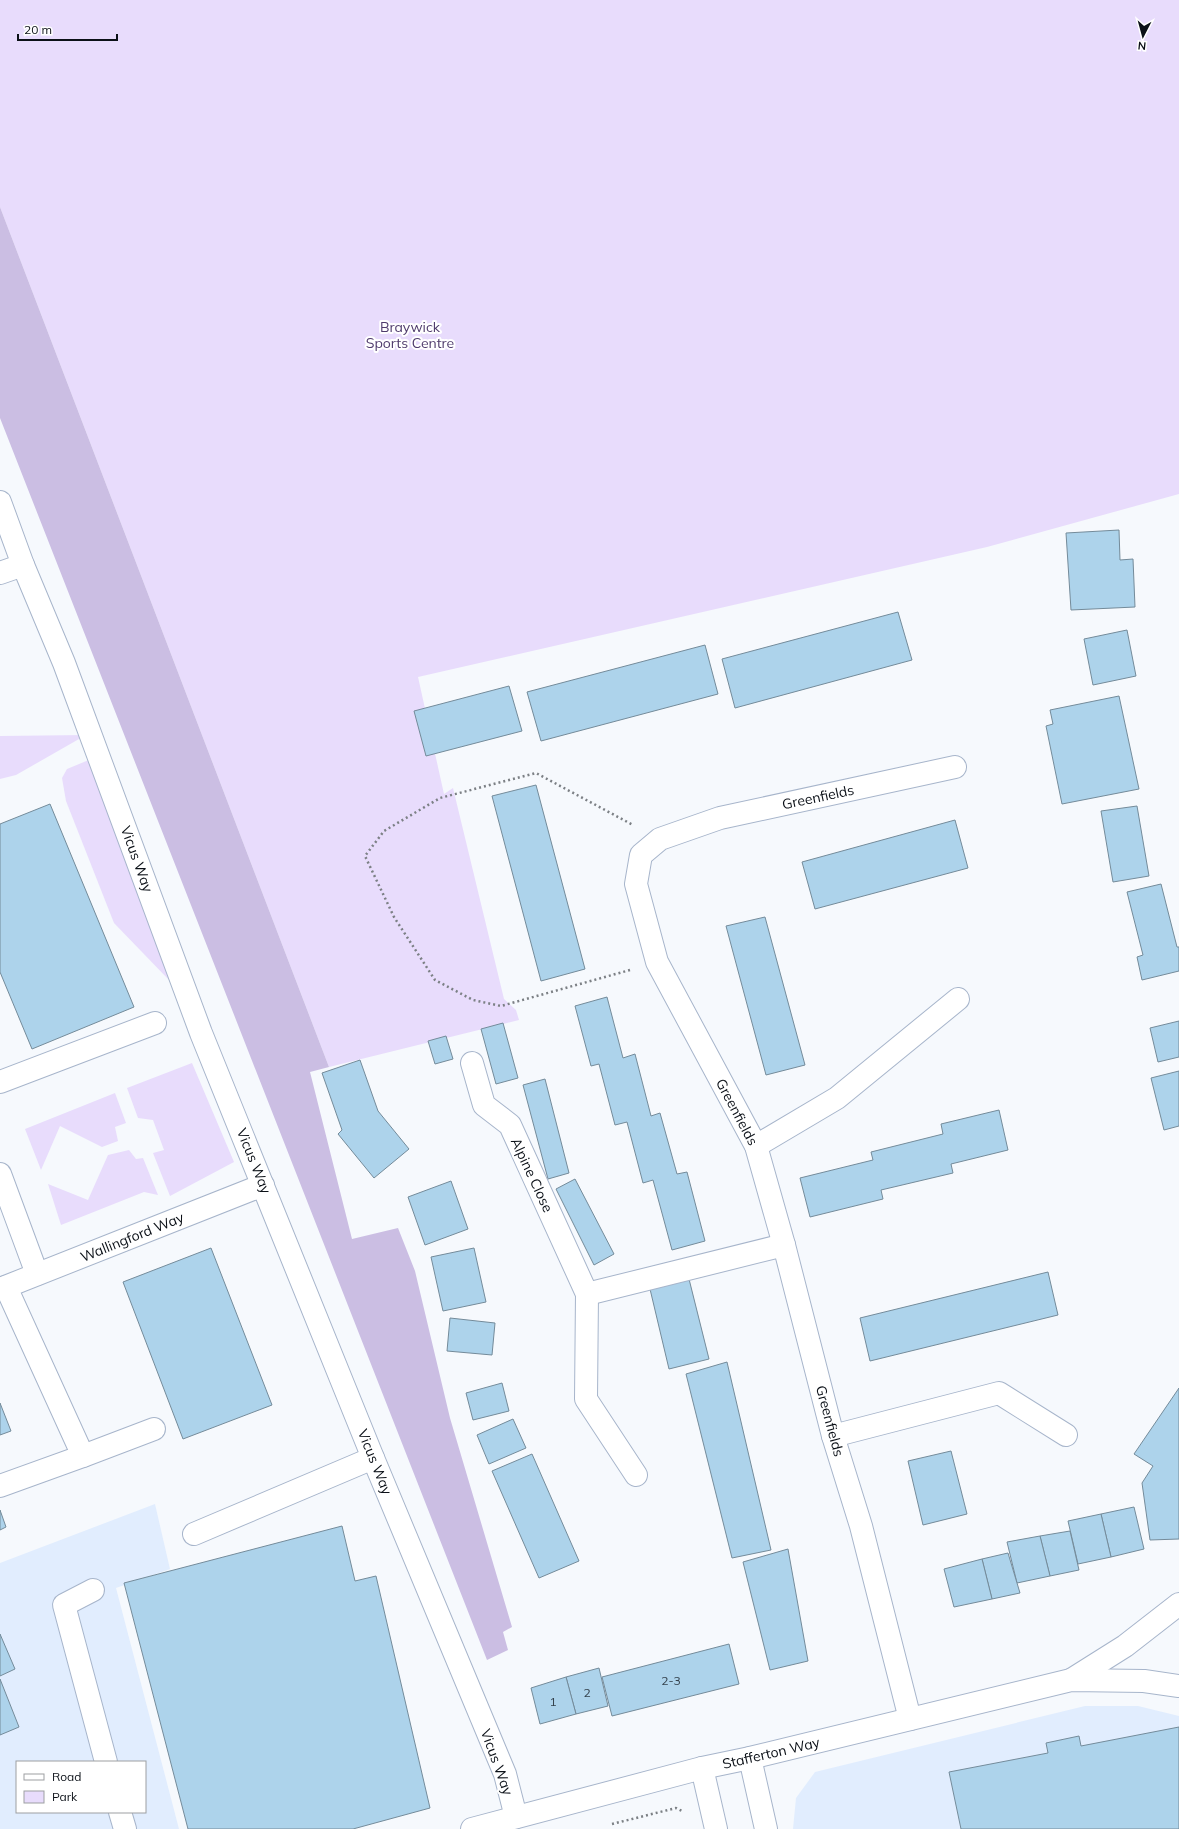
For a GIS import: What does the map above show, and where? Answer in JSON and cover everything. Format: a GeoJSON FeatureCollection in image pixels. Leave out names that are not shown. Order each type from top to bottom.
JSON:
{"type":"FeatureCollection","features":[{"type":"Feature","properties":{"kind":"street","name":"Vicus Way"},"geometry":{"type":"LineString","coordinates":[[0,502],[23,565],[64,663],[201,1033],[373,1458],[505,1774],[516,1817]]}},
{"type":"Feature","properties":{"kind":"street"},"geometry":{"type":"LineString","coordinates":[[0,573],[23,565]]}},
{"type":"Feature","properties":{"kind":"street","name":"Greenfields"},"geometry":{"type":"LineString","coordinates":[[910,1719],[860,1526],[833,1436],[784,1245],[756,1146],[657,962],[636,884],[641,855],[660,839],[720,818],[955,766]]}},
{"type":"Feature","properties":{"kind":"street"},"geometry":{"type":"LineString","coordinates":[[756,1146],[837,1098],[958,999]]}},
{"type":"Feature","properties":{"kind":"street"},"geometry":{"type":"LineString","coordinates":[[0,1082],[156,1023]]}},
{"type":"Feature","properties":{"kind":"street","name":"Alpine Close"},"geometry":{"type":"LineString","coordinates":[[472,1063],[484,1105],[510,1125],[587,1294],[586,1399],[636,1474]]}},
{"type":"Feature","properties":{"kind":"street"},"geometry":{"type":"LineString","coordinates":[[0,1174],[37,1274]]}},
{"type":"Feature","properties":{"kind":"street","name":"Wallingford Way"},"geometry":{"type":"LineString","coordinates":[[3,1288],[263,1185]]}},
{"type":"Feature","properties":{"kind":"street"},"geometry":{"type":"LineString","coordinates":[[587,1294],[784,1245]]}},
{"type":"Feature","properties":{"kind":"street"},"geometry":{"type":"LineString","coordinates":[[3,1288],[83,1456]]}},
{"type":"Feature","properties":{"kind":"street"},"geometry":{"type":"LineString","coordinates":[[833,1436],[999,1393],[1066,1435]]}},
{"type":"Feature","properties":{"kind":"street"},"geometry":{"type":"LineString","coordinates":[[0,1486],[154,1430]]}},
{"type":"Feature","properties":{"kind":"street"},"geometry":{"type":"LineString","coordinates":[[194,1534],[373,1458]]}},
{"type":"Feature","properties":{"kind":"street"},"geometry":{"type":"LineString","coordinates":[[93,1590],[64,1605],[106,1761]]}},
{"type":"Feature","properties":{"kind":"street","name":"Stafferton Way"},"geometry":{"type":"LineString","coordinates":[[1071,1680],[1125,1646],[1179,1604]]}},
{"type":"Feature","properties":{"kind":"street","name":"Stafferton Way"},"geometry":{"type":"LineString","coordinates":[[472,1829],[702,1768],[750,1758],[1071,1680],[1144,1681],[1179,1686]]}},
{"type":"Feature","properties":{"kind":"street"},"geometry":{"type":"LineString","coordinates":[[750,1758],[766,1829]]}},
{"type":"Feature","properties":{"kind":"street"},"geometry":{"type":"LineString","coordinates":[[702,1768],[716,1829]]}},
{"type":"Feature","properties":{"kind":"street"},"geometry":{"type":"LineString","coordinates":[[120,1813],[125,1829]]}},
{"type":"Feature","properties":{"kind":"path"},"geometry":{"type":"LineString","coordinates":[[657,962],[501,1006],[473,1000],[435,980],[394,917],[365,856],[384,831],[440,798],[536,773],[660,839]]}},
{"type":"Feature","properties":{"kind":"path"},"geometry":{"type":"LineString","coordinates":[[606,1825],[676,1808]]}},
{"type":"Feature","properties":{"kind":"shaded area"},"geometry":{"type":"Polygon","coordinates":[[[0,207],[329,1067],[310,1072],[352,1239],[398,1228],[415,1271],[450,1418],[512,1627],[503,1632],[508,1650],[487,1660],[0,418],[0,207]]]}},
{"type":"Feature","properties":{"kind":"shaded area"},"geometry":{"type":"Polygon","coordinates":[[[155,1504],[170,1569],[116,1588],[179,1829],[0,1829],[0,1563],[155,1504]]]}},
{"type":"Feature","properties":{"kind":"shaded area"},"geometry":{"type":"Polygon","coordinates":[[[1085,1706],[1138,1706],[1179,1716],[1179,1829],[793,1829],[796,1798],[815,1772],[1085,1706]]]}},
{"type":"Feature","properties":{"kind":"green space","name":"Braywick Sports Centre"},"geometry":{"type":"Polygon","coordinates":[[[0,0],[1179,0],[1179,494],[987,547],[418,677],[444,794],[453,788],[504,999],[516,1010],[519,1020],[329,1067],[0,207],[0,0]]]}},
{"type":"Feature","properties":{"kind":"green space"},"geometry":{"type":"Polygon","coordinates":[[[86,735],[16,775],[0,779],[0,736],[86,735]]]}},
{"type":"Feature","properties":{"kind":"green space"},"geometry":{"type":"Polygon","coordinates":[[[96,757],[170,981],[114,923],[66,801],[62,778],[67,769],[96,757]]]}},
{"type":"Feature","properties":{"kind":"green space"},"geometry":{"type":"Polygon","coordinates":[[[192,1063],[234,1162],[170,1196],[153,1153],[164,1150],[153,1120],[138,1118],[127,1088],[192,1063]]]}},
{"type":"Feature","properties":{"kind":"green space"},"geometry":{"type":"Polygon","coordinates":[[[115,1093],[126,1123],[115,1127],[118,1141],[102,1147],[60,1126],[41,1170],[25,1129],[115,1093]]]}},
{"type":"Feature","properties":{"kind":"green space"},"geometry":{"type":"Polygon","coordinates":[[[129,1150],[136,1159],[143,1158],[158,1195],[144,1192],[61,1225],[48,1184],[88,1200],[108,1155],[129,1150]]]}},
{"type":"Feature","properties":{"kind":"building"},"geometry":{"type":"Polygon","coordinates":[[[1119,530],[1120,560],[1133,559],[1135,607],[1071,610],[1066,533],[1119,530]]]}},
{"type":"Feature","properties":{"kind":"building"},"geometry":{"type":"Polygon","coordinates":[[[898,612],[912,660],[735,708],[722,659],[898,612]]]}},
{"type":"Feature","properties":{"kind":"building"},"geometry":{"type":"Polygon","coordinates":[[[1127,630],[1136,676],[1093,685],[1084,639],[1127,630]]]}},
{"type":"Feature","properties":{"kind":"building"},"geometry":{"type":"Polygon","coordinates":[[[705,645],[718,694],[541,741],[527,692],[705,645]]]}},
{"type":"Feature","properties":{"kind":"building"},"geometry":{"type":"Polygon","coordinates":[[[509,686],[522,731],[426,756],[414,711],[509,686]]]}},
{"type":"Feature","properties":{"kind":"building"},"geometry":{"type":"Polygon","coordinates":[[[1119,696],[1139,789],[1062,804],[1046,726],[1053,724],[1050,710],[1119,696]]]}},
{"type":"Feature","properties":{"kind":"building"},"geometry":{"type":"Polygon","coordinates":[[[536,785],[585,969],[541,981],[492,796],[536,785]]]}},
{"type":"Feature","properties":{"kind":"building"},"geometry":{"type":"Polygon","coordinates":[[[50,804],[134,1007],[32,1049],[0,972],[0,824],[50,804]]]}},
{"type":"Feature","properties":{"kind":"building"},"geometry":{"type":"Polygon","coordinates":[[[1137,806],[1149,876],[1113,882],[1101,811],[1137,806]]]}},
{"type":"Feature","properties":{"kind":"building"},"geometry":{"type":"Polygon","coordinates":[[[955,820],[968,868],[815,909],[802,862],[955,820]]]}},
{"type":"Feature","properties":{"kind":"building"},"geometry":{"type":"Polygon","coordinates":[[[1161,884],[1177,947],[1179,947],[1179,971],[1142,980],[1137,957],[1143,955],[1127,892],[1161,884]]]}},
{"type":"Feature","properties":{"kind":"building"},"geometry":{"type":"Polygon","coordinates":[[[765,917],[805,1065],[766,1075],[726,926],[765,917]]]}},
{"type":"Feature","properties":{"kind":"building"},"geometry":{"type":"Polygon","coordinates":[[[607,997],[623,1058],[635,1054],[651,1116],[660,1113],[677,1174],[687,1172],[705,1241],[672,1250],[653,1180],[643,1183],[627,1122],[615,1125],[599,1064],[591,1066],[575,1006],[607,997]]]}},
{"type":"Feature","properties":{"kind":"building"},"geometry":{"type":"Polygon","coordinates":[[[1179,1021],[1179,1057],[1158,1062],[1150,1028],[1179,1021]]]}},
{"type":"Feature","properties":{"kind":"building"},"geometry":{"type":"Polygon","coordinates":[[[503,1023],[518,1078],[496,1084],[481,1029],[503,1023]]]}},
{"type":"Feature","properties":{"kind":"building"},"geometry":{"type":"Polygon","coordinates":[[[446,1036],[453,1059],[435,1064],[428,1041],[446,1036]]]}},
{"type":"Feature","properties":{"kind":"building"},"geometry":{"type":"Polygon","coordinates":[[[360,1060],[378,1111],[409,1149],[374,1178],[338,1134],[342,1130],[322,1073],[360,1060]]]}},
{"type":"Feature","properties":{"kind":"building"},"geometry":{"type":"Polygon","coordinates":[[[1179,1071],[1179,1126],[1164,1130],[1151,1078],[1179,1071]]]}},
{"type":"Feature","properties":{"kind":"building"},"geometry":{"type":"Polygon","coordinates":[[[545,1079],[569,1173],[548,1179],[523,1085],[545,1079]]]}},
{"type":"Feature","properties":{"kind":"building"},"geometry":{"type":"Polygon","coordinates":[[[999,1110],[1008,1150],[951,1164],[953,1173],[881,1190],[883,1199],[810,1217],[800,1178],[873,1160],[871,1152],[943,1134],[941,1124],[999,1110]]]}},
{"type":"Feature","properties":{"kind":"building"},"geometry":{"type":"Polygon","coordinates":[[[575,1179],[614,1254],[594,1265],[556,1189],[575,1179]]]}},
{"type":"Feature","properties":{"kind":"building"},"geometry":{"type":"Polygon","coordinates":[[[451,1181],[468,1229],[425,1245],[408,1197],[451,1181]]]}},
{"type":"Feature","properties":{"kind":"building"},"geometry":{"type":"Polygon","coordinates":[[[211,1248],[272,1405],[183,1439],[123,1282],[211,1248]]]}},
{"type":"Feature","properties":{"kind":"building"},"geometry":{"type":"Polygon","coordinates":[[[474,1248],[486,1302],[443,1311],[431,1257],[474,1248]]]}},
{"type":"Feature","properties":{"kind":"building"},"geometry":{"type":"Polygon","coordinates":[[[1048,1272],[1058,1315],[870,1361],[860,1318],[1048,1272]]]}},
{"type":"Feature","properties":{"kind":"building"},"geometry":{"type":"Polygon","coordinates":[[[689,1279],[709,1359],[669,1369],[650,1289],[689,1279]]]}},
{"type":"Feature","properties":{"kind":"building"},"geometry":{"type":"Polygon","coordinates":[[[450,1318],[495,1323],[492,1355],[447,1351],[450,1318]]]}},
{"type":"Feature","properties":{"kind":"building"},"geometry":{"type":"Polygon","coordinates":[[[727,1362],[771,1550],[732,1558],[686,1374],[727,1362]]]}},
{"type":"Feature","properties":{"kind":"building"},"geometry":{"type":"Polygon","coordinates":[[[502,1383],[509,1411],[473,1420],[466,1393],[502,1383]]]}},
{"type":"Feature","properties":{"kind":"building"},"geometry":{"type":"Polygon","coordinates":[[[1179,1388],[1179,1539],[1150,1540],[1142,1483],[1153,1466],[1134,1454],[1179,1388]]]}},
{"type":"Feature","properties":{"kind":"building"},"geometry":{"type":"Polygon","coordinates":[[[0,1403],[11,1431],[0,1435],[0,1403]]]}},
{"type":"Feature","properties":{"kind":"building"},"geometry":{"type":"Polygon","coordinates":[[[513,1419],[526,1448],[489,1464],[477,1435],[513,1419]]]}},
{"type":"Feature","properties":{"kind":"building"},"geometry":{"type":"Polygon","coordinates":[[[951,1451],[967,1514],[923,1525],[908,1461],[951,1451]]]}},
{"type":"Feature","properties":{"kind":"building"},"geometry":{"type":"Polygon","coordinates":[[[532,1454],[579,1561],[539,1578],[492,1471],[532,1454]]]}},
{"type":"Feature","properties":{"kind":"building"},"geometry":{"type":"Polygon","coordinates":[[[1134,1507],[1144,1549],[1111,1557],[1101,1514],[1134,1507]]]}},
{"type":"Feature","properties":{"kind":"building"},"geometry":{"type":"Polygon","coordinates":[[[0,1510],[6,1527],[0,1530],[0,1510]]]}},
{"type":"Feature","properties":{"kind":"building"},"geometry":{"type":"Polygon","coordinates":[[[1101,1514],[1111,1557],[1078,1564],[1068,1521],[1101,1514]]]}},
{"type":"Feature","properties":{"kind":"building"},"geometry":{"type":"Polygon","coordinates":[[[342,1526],[355,1581],[376,1576],[430,1808],[353,1829],[188,1829],[124,1583],[342,1526]]]}},
{"type":"Feature","properties":{"kind":"building"},"geometry":{"type":"Polygon","coordinates":[[[1070,1531],[1079,1570],[1050,1576],[1040,1536],[1070,1531]]]}},
{"type":"Feature","properties":{"kind":"building"},"geometry":{"type":"Polygon","coordinates":[[[1040,1536],[1050,1576],[1017,1583],[1007,1542],[1040,1536]]]}},
{"type":"Feature","properties":{"kind":"building"},"geometry":{"type":"Polygon","coordinates":[[[788,1549],[808,1661],[770,1670],[743,1562],[788,1549]]]}},
{"type":"Feature","properties":{"kind":"building"},"geometry":{"type":"Polygon","coordinates":[[[1008,1553],[1020,1593],[992,1599],[982,1559],[1008,1553]]]}},
{"type":"Feature","properties":{"kind":"building"},"geometry":{"type":"Polygon","coordinates":[[[982,1559],[992,1599],[954,1607],[944,1569],[982,1559]]]}},
{"type":"Feature","properties":{"kind":"building"},"geometry":{"type":"Polygon","coordinates":[[[0,1634],[15,1669],[0,1676],[0,1634]]]}},
{"type":"Feature","properties":{"kind":"building"},"geometry":{"type":"Polygon","coordinates":[[[729,1644],[739,1684],[612,1716],[602,1677],[729,1644]]]}},
{"type":"Feature","properties":{"kind":"building"},"geometry":{"type":"Polygon","coordinates":[[[599,1668],[608,1706],[576,1714],[566,1677],[599,1668]]]}},
{"type":"Feature","properties":{"kind":"building"},"geometry":{"type":"Polygon","coordinates":[[[566,1677],[576,1714],[540,1724],[531,1688],[566,1677]]]}},
{"type":"Feature","properties":{"kind":"building"},"geometry":{"type":"Polygon","coordinates":[[[0,1679],[19,1727],[0,1735],[0,1679]]]}},
{"type":"Feature","properties":{"kind":"building"},"geometry":{"type":"Polygon","coordinates":[[[1179,1727],[1179,1829],[961,1829],[949,1772],[1048,1753],[1046,1743],[1079,1736],[1081,1746],[1179,1727]]]}}]}
